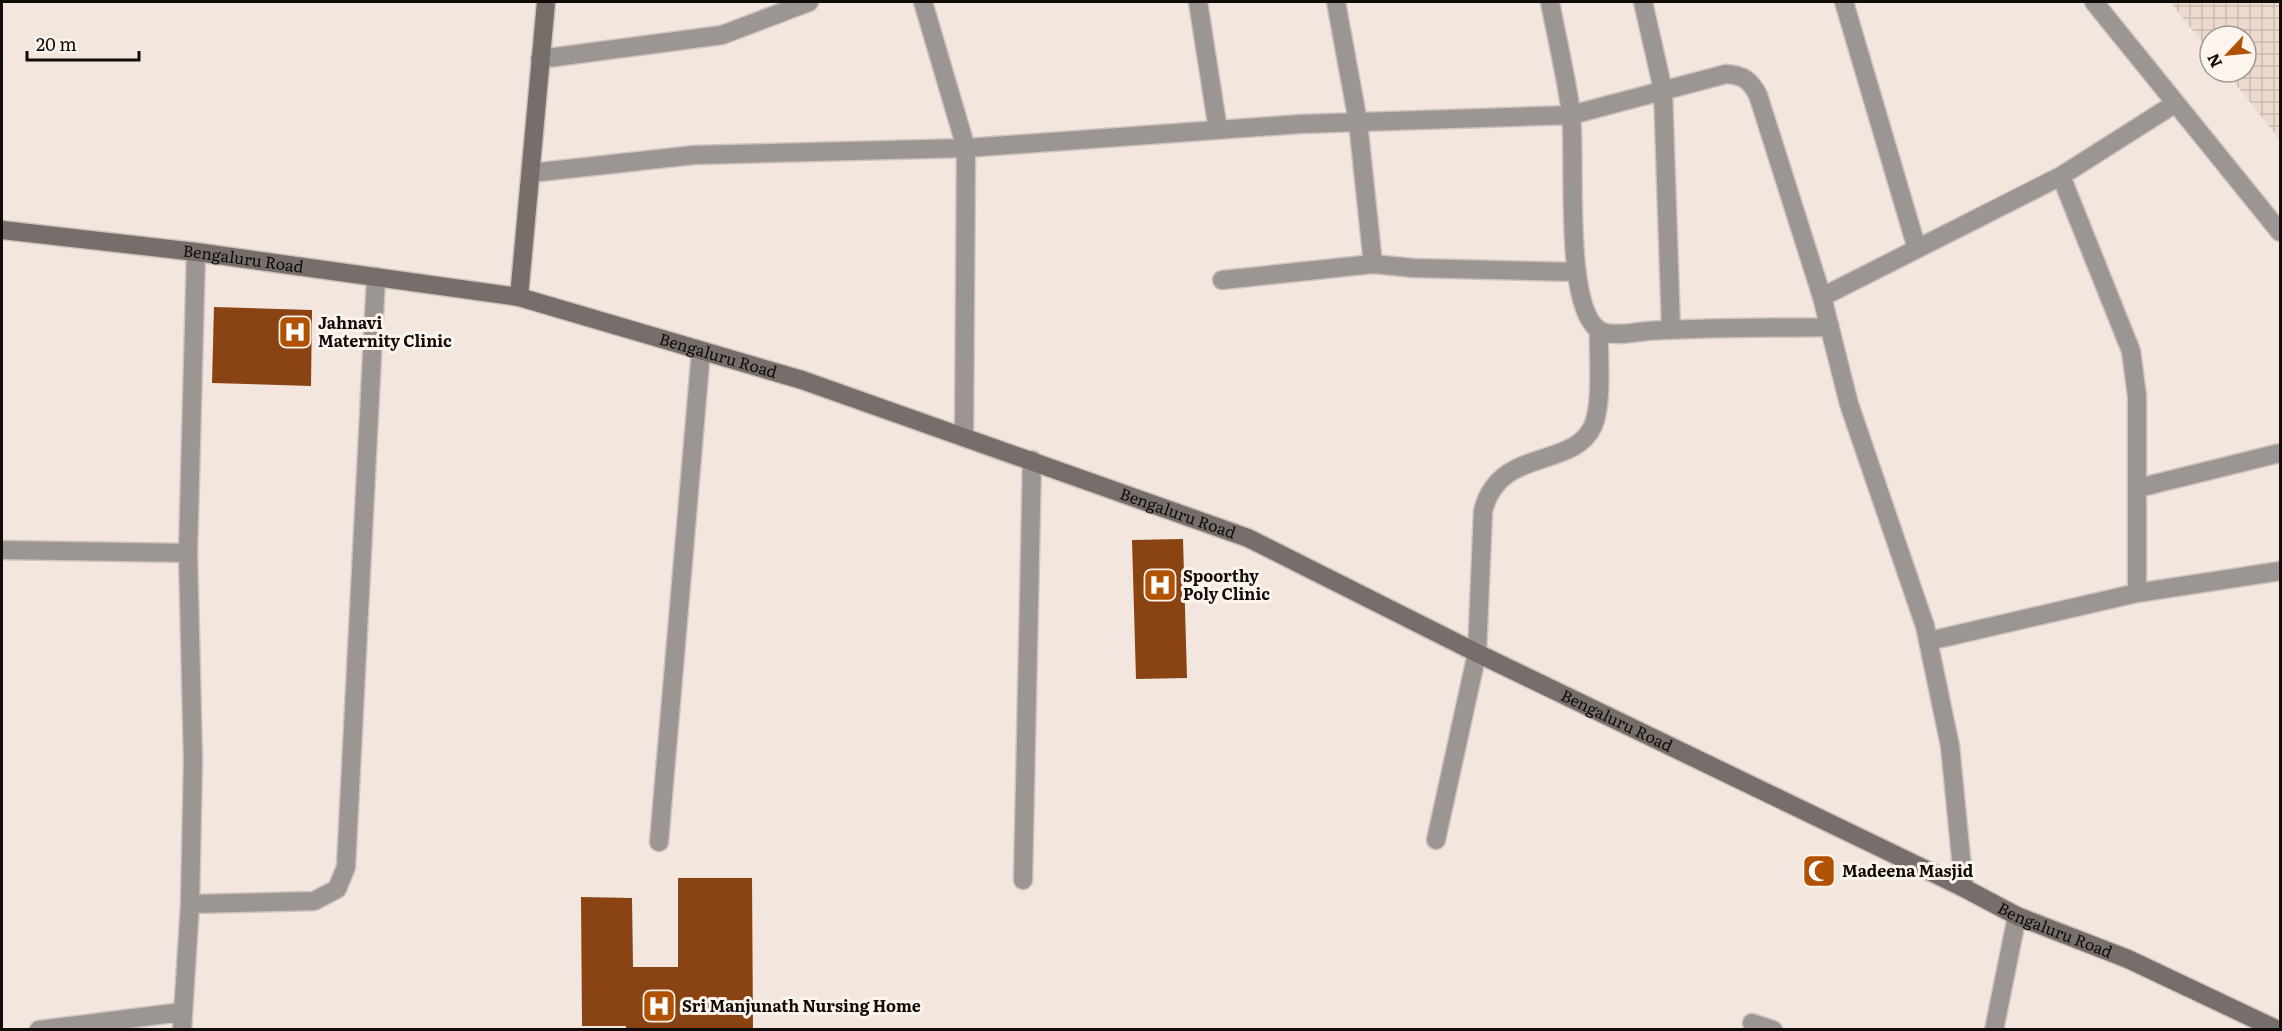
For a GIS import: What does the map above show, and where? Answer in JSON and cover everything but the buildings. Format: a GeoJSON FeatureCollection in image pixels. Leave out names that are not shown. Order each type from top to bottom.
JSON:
{"type":"FeatureCollection","features":[{"type":"Feature","properties":{"kind":"street"},"geometry":{"type":"LineString","coordinates":[[519,297],[546,2]]}},
{"type":"Feature","properties":{"kind":"street"},"geometry":{"type":"LineString","coordinates":[[923,2],[966,148],[964,436]]}},
{"type":"Feature","properties":{"kind":"street"},"geometry":{"type":"LineString","coordinates":[[1198,2],[1218,130]]}},
{"type":"Feature","properties":{"kind":"street"},"geometry":{"type":"LineString","coordinates":[[1336,2],[1358,122],[1373,264]]}},
{"type":"Feature","properties":{"kind":"street"},"geometry":{"type":"LineString","coordinates":[[1550,2],[1571,115],[1576,272],[1581,302],[1588,318],[1599,330],[1612,334],[1671,329],[1830,327]]}},
{"type":"Feature","properties":{"kind":"street"},"geometry":{"type":"LineString","coordinates":[[1643,2],[1663,90],[1671,329]]}},
{"type":"Feature","properties":{"kind":"street"},"geometry":{"type":"LineString","coordinates":[[1844,2],[1917,249]]}},
{"type":"Feature","properties":{"kind":"street"},"geometry":{"type":"LineString","coordinates":[[2094,2],[2280,232]]}},
{"type":"Feature","properties":{"kind":"street"},"geometry":{"type":"LineString","coordinates":[[540,59],[722,35],[800,4]]}},
{"type":"Feature","properties":{"kind":"street"},"geometry":{"type":"LineString","coordinates":[[531,173],[694,154],[966,148],[1358,122],[1571,115],[1726,74],[1740,75],[1750,81],[1758,95],[1822,297],[1849,404],[1929,641],[1950,746],[1964,888]]}},
{"type":"Feature","properties":{"kind":"street"},"geometry":{"type":"LineString","coordinates":[[1822,297],[2061,176],[2176,103]]}},
{"type":"Feature","properties":{"kind":"street"},"geometry":{"type":"LineString","coordinates":[[2061,176],[2131,351],[2137,396],[2137,593]]}},
{"type":"Feature","properties":{"kind":"street","name":"Bengaluru Road"},"geometry":{"type":"LineString","coordinates":[[2,230],[196,252],[519,297],[802,380],[964,436],[1248,538],[1477,653],[1964,888],[2017,916],[2128,959],[2278,1029]]}},
{"type":"Feature","properties":{"kind":"street"},"geometry":{"type":"LineString","coordinates":[[39,1029],[182,1021],[190,904],[193,760],[188,553],[196,252]]}},
{"type":"Feature","properties":{"kind":"street"},"geometry":{"type":"LineString","coordinates":[[1222,280],[1373,264],[1413,268],[1576,272]]}},
{"type":"Feature","properties":{"kind":"street"},"geometry":{"type":"LineString","coordinates":[[190,904],[314,901],[337,889],[346,867],[376,277]]}},
{"type":"Feature","properties":{"kind":"street"},"geometry":{"type":"LineString","coordinates":[[1436,840],[1477,653],[1483,511],[1487,494],[1496,481],[1513,470],[1577,445],[1588,436],[1598,406],[1599,330]]}},
{"type":"Feature","properties":{"kind":"street"},"geometry":{"type":"LineString","coordinates":[[659,842],[701,351]]}},
{"type":"Feature","properties":{"kind":"street"},"geometry":{"type":"LineString","coordinates":[[2138,488],[2280,453]]}},
{"type":"Feature","properties":{"kind":"street"},"geometry":{"type":"LineString","coordinates":[[1023,880],[1032,460]]}},
{"type":"Feature","properties":{"kind":"street"},"geometry":{"type":"LineString","coordinates":[[2,550],[188,553]]}},
{"type":"Feature","properties":{"kind":"street"},"geometry":{"type":"LineString","coordinates":[[1929,641],[2137,593],[2280,571]]}},
{"type":"Feature","properties":{"kind":"street"},"geometry":{"type":"LineString","coordinates":[[1994,1029],[2017,916]]}},
{"type":"Feature","properties":{"kind":"street"},"geometry":{"type":"LineString","coordinates":[[1752,1023],[1773,1029]]}},
{"type":"Feature","properties":{"kind":"shaded area"},"geometry":{"type":"Polygon","coordinates":[[[2170,2],[2280,2],[2280,140],[2236,84],[2258,84],[2258,24],[2198,24],[2198,37],[2170,2]]]}},
{"type":"Feature","properties":{"kind":"place","name":"Jahnavi Maternity Clinic"},"geometry":{"type":"Point","coordinates":[295,332]}},
{"type":"Feature","properties":{"kind":"place","name":"Spoorthy Poly Clinic"},"geometry":{"type":"Point","coordinates":[1160,585]}},
{"type":"Feature","properties":{"kind":"place","name":"Madeena Masjid"},"geometry":{"type":"Point","coordinates":[1819,871]}},
{"type":"Feature","properties":{"kind":"place","name":"Sri Manjunath Nursing Home"},"geometry":{"type":"Point","coordinates":[659,1006]}}]}
